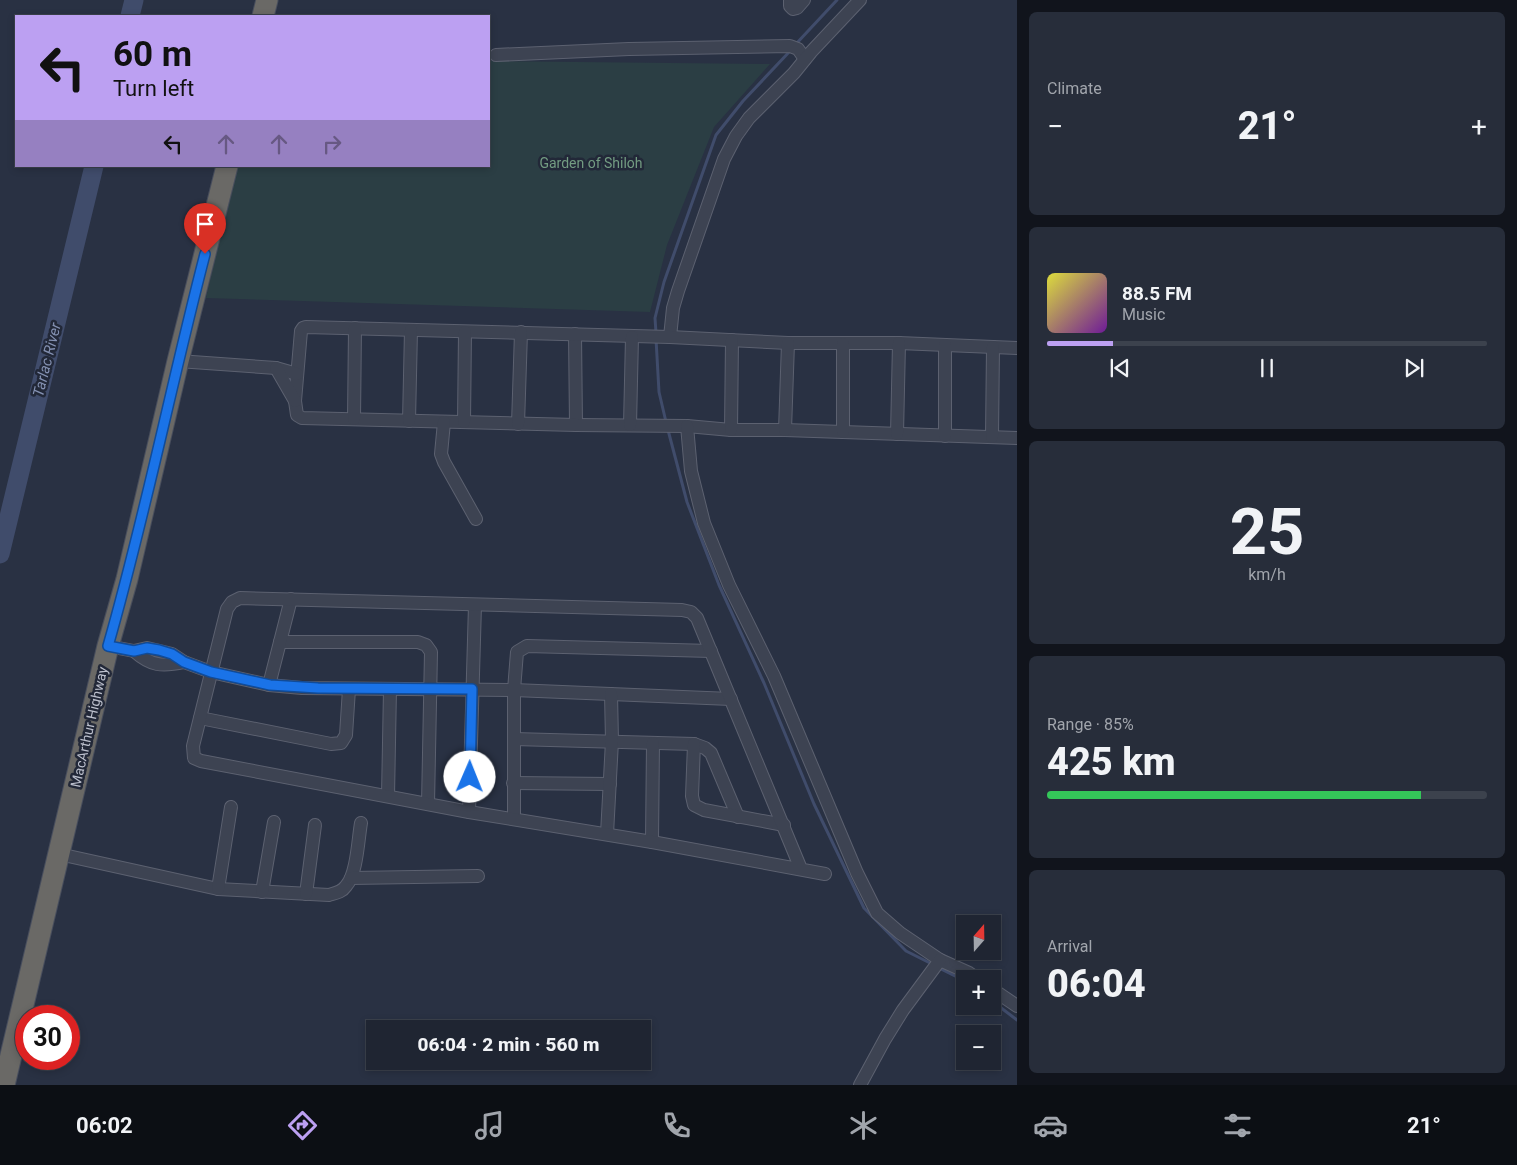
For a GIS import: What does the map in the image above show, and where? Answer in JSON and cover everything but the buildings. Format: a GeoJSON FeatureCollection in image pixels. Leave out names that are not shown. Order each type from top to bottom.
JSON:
{"type":"FeatureCollection","features":[{"type":"Feature","properties":{"kind":"highway"},"geometry":{"type":"LineString","coordinates":[[263,15],[267,0]]}},
{"type":"Feature","properties":{"kind":"highway","name":"MacArthur Highway"},"geometry":{"type":"LineString","coordinates":[[4,1085],[108,646],[127,580],[226,167]]}},
{"type":"Feature","properties":{"kind":"street"},"geometry":{"type":"LineString","coordinates":[[790,0],[790,6],[793,9],[797,8],[804,0]]}},
{"type":"Feature","properties":{"kind":"street"},"geometry":{"type":"LineString","coordinates":[[670,337],[673,308],[678,290],[724,159],[736,136],[749,118],[860,0]]}},
{"type":"Feature","properties":{"kind":"street"},"geometry":{"type":"LineString","coordinates":[[496,55],[629,49],[790,46],[798,49],[805,59]]}},
{"type":"Feature","properties":{"kind":"street"},"geometry":{"type":"LineString","coordinates":[[1017,348],[945,344],[843,344],[520,332],[303,328],[301,331],[295,401],[297,415],[302,418],[518,424],[687,426],[731,430],[785,430],[1017,438]]}},
{"type":"Feature","properties":{"kind":"street"},"geometry":{"type":"LineString","coordinates":[[354,419],[355,328]]}},
{"type":"Feature","properties":{"kind":"street"},"geometry":{"type":"LineString","coordinates":[[409,421],[411,330]]}},
{"type":"Feature","properties":{"kind":"street"},"geometry":{"type":"LineString","coordinates":[[464,422],[465,332]]}},
{"type":"Feature","properties":{"kind":"street"},"geometry":{"type":"LineString","coordinates":[[518,424],[520,332]]}},
{"type":"Feature","properties":{"kind":"street"},"geometry":{"type":"LineString","coordinates":[[576,334],[576,425]]}},
{"type":"Feature","properties":{"kind":"street"},"geometry":{"type":"LineString","coordinates":[[630,425],[632,337]]}},
{"type":"Feature","properties":{"kind":"street"},"geometry":{"type":"LineString","coordinates":[[731,430],[732,340]]}},
{"type":"Feature","properties":{"kind":"street"},"geometry":{"type":"LineString","coordinates":[[785,430],[788,342]]}},
{"type":"Feature","properties":{"kind":"street"},"geometry":{"type":"LineString","coordinates":[[896,434],[899,343]]}},
{"type":"Feature","properties":{"kind":"street"},"geometry":{"type":"LineString","coordinates":[[843,344],[843,432]]}},
{"type":"Feature","properties":{"kind":"street"},"geometry":{"type":"LineString","coordinates":[[945,344],[945,436]]}},
{"type":"Feature","properties":{"kind":"street"},"geometry":{"type":"LineString","coordinates":[[992,437],[993,347]]}},
{"type":"Feature","properties":{"kind":"street"},"geometry":{"type":"LineString","coordinates":[[178,361],[276,368],[297,374]]}},
{"type":"Feature","properties":{"kind":"street"},"geometry":{"type":"LineString","coordinates":[[276,368],[295,401]]}},
{"type":"Feature","properties":{"kind":"street"},"geometry":{"type":"LineString","coordinates":[[444,422],[441,454],[476,519]]}},
{"type":"Feature","properties":{"kind":"street"},"geometry":{"type":"LineString","coordinates":[[687,426],[691,471],[704,523],[729,586],[774,676],[857,873],[878,913],[900,933],[940,960],[962,970]]}},
{"type":"Feature","properties":{"kind":"street"},"geometry":{"type":"LineString","coordinates":[[801,869],[697,618],[691,612],[682,610],[240,598],[232,602],[227,609],[193,746],[194,758],[201,761],[469,812],[607,834],[825,874]]}},
{"type":"Feature","properties":{"kind":"street"},"geometry":{"type":"LineString","coordinates":[[270,685],[291,599]]}},
{"type":"Feature","properties":{"kind":"street"},"geometry":{"type":"LineString","coordinates":[[469,812],[475,605]]}},
{"type":"Feature","properties":{"kind":"street"},"geometry":{"type":"LineString","coordinates":[[280,642],[418,642],[426,645],[431,652],[428,804]]}},
{"type":"Feature","properties":{"kind":"street"},"geometry":{"type":"LineString","coordinates":[[108,646],[134,651],[147,648],[159,650],[211,672],[270,685],[302,688],[514,690],[731,699]]}},
{"type":"Feature","properties":{"kind":"street"},"geometry":{"type":"LineString","coordinates":[[514,818],[514,690],[517,652],[527,646],[711,651]]}},
{"type":"Feature","properties":{"kind":"street"},"geometry":{"type":"LineString","coordinates":[[200,718],[331,744],[341,744],[346,735],[349,689]]}},
{"type":"Feature","properties":{"kind":"street"},"geometry":{"type":"LineString","coordinates":[[388,796],[390,689]]}},
{"type":"Feature","properties":{"kind":"street"},"geometry":{"type":"LineString","coordinates":[[607,834],[612,741],[611,694]]}},
{"type":"Feature","properties":{"kind":"street"},"geometry":{"type":"LineString","coordinates":[[514,739],[694,744],[711,753],[738,817]]}},
{"type":"Feature","properties":{"kind":"street"},"geometry":{"type":"LineString","coordinates":[[652,842],[653,743]]}},
{"type":"Feature","properties":{"kind":"street"},"geometry":{"type":"LineString","coordinates":[[694,744],[692,796],[694,805],[704,810],[784,826]]}},
{"type":"Feature","properties":{"kind":"street"},"geometry":{"type":"LineString","coordinates":[[513,783],[610,784]]}},
{"type":"Feature","properties":{"kind":"street"},"geometry":{"type":"LineString","coordinates":[[218,889],[231,807]]}},
{"type":"Feature","properties":{"kind":"street"},"geometry":{"type":"LineString","coordinates":[[262,892],[274,822]]}},
{"type":"Feature","properties":{"kind":"street"},"geometry":{"type":"LineString","coordinates":[[59,854],[218,889],[329,895],[340,892],[346,887],[351,878],[361,823]]}},
{"type":"Feature","properties":{"kind":"street"},"geometry":{"type":"LineString","coordinates":[[306,894],[315,825]]}},
{"type":"Feature","properties":{"kind":"street"},"geometry":{"type":"LineString","coordinates":[[351,878],[478,876]]}},
{"type":"Feature","properties":{"kind":"street"},"geometry":{"type":"LineString","coordinates":[[860,1085],[884,1039],[940,960]]}},
{"type":"Feature","properties":{"kind":"street"},"geometry":{"type":"LineString","coordinates":[[1001,995],[1017,1006]]}},
{"type":"Feature","properties":{"kind":"green space","name":"Garden of Shiloh"},"geometry":{"type":"Polygon","coordinates":[[[490,61],[770,64],[714,127],[667,245],[650,312],[206,298],[235,167],[490,167],[490,61]]]}},
{"type":"Feature","properties":{"kind":"waterway","name":"Tarlac River"},"geometry":{"type":"LineString","coordinates":[[130,15],[134,0]]}},
{"type":"Feature","properties":{"kind":"waterway"},"geometry":{"type":"LineString","coordinates":[[795,45],[837,0]]}},
{"type":"Feature","properties":{"kind":"waterway"},"geometry":{"type":"LineString","coordinates":[[656,333],[655,318],[664,282],[716,135],[743,101],[791,50]]}},
{"type":"Feature","properties":{"kind":"waterway","name":"Tarlac River"},"geometry":{"type":"LineString","coordinates":[[0,554],[94,167]]}},
{"type":"Feature","properties":{"kind":"waterway"},"geometry":{"type":"LineString","coordinates":[[656,339],[659,392],[666,422]]}},
{"type":"Feature","properties":{"kind":"waterway"},"geometry":{"type":"LineString","coordinates":[[668,430],[687,502],[719,585],[764,683],[814,804],[864,908],[906,951],[934,965]]}},
{"type":"Feature","properties":{"kind":"waterway"},"geometry":{"type":"LineString","coordinates":[[939,968],[956,976]]}},
{"type":"Feature","properties":{"kind":"waterway"},"geometry":{"type":"LineString","coordinates":[[1001,1008],[1017,1020]]}},
{"type":"Feature","properties":{"kind":"route"},"geometry":{"type":"LineString","coordinates":[[205,254],[127,580],[108,646],[134,651],[147,648],[159,650],[211,672],[270,685],[349,689],[472,689],[470,777]]}}]}
